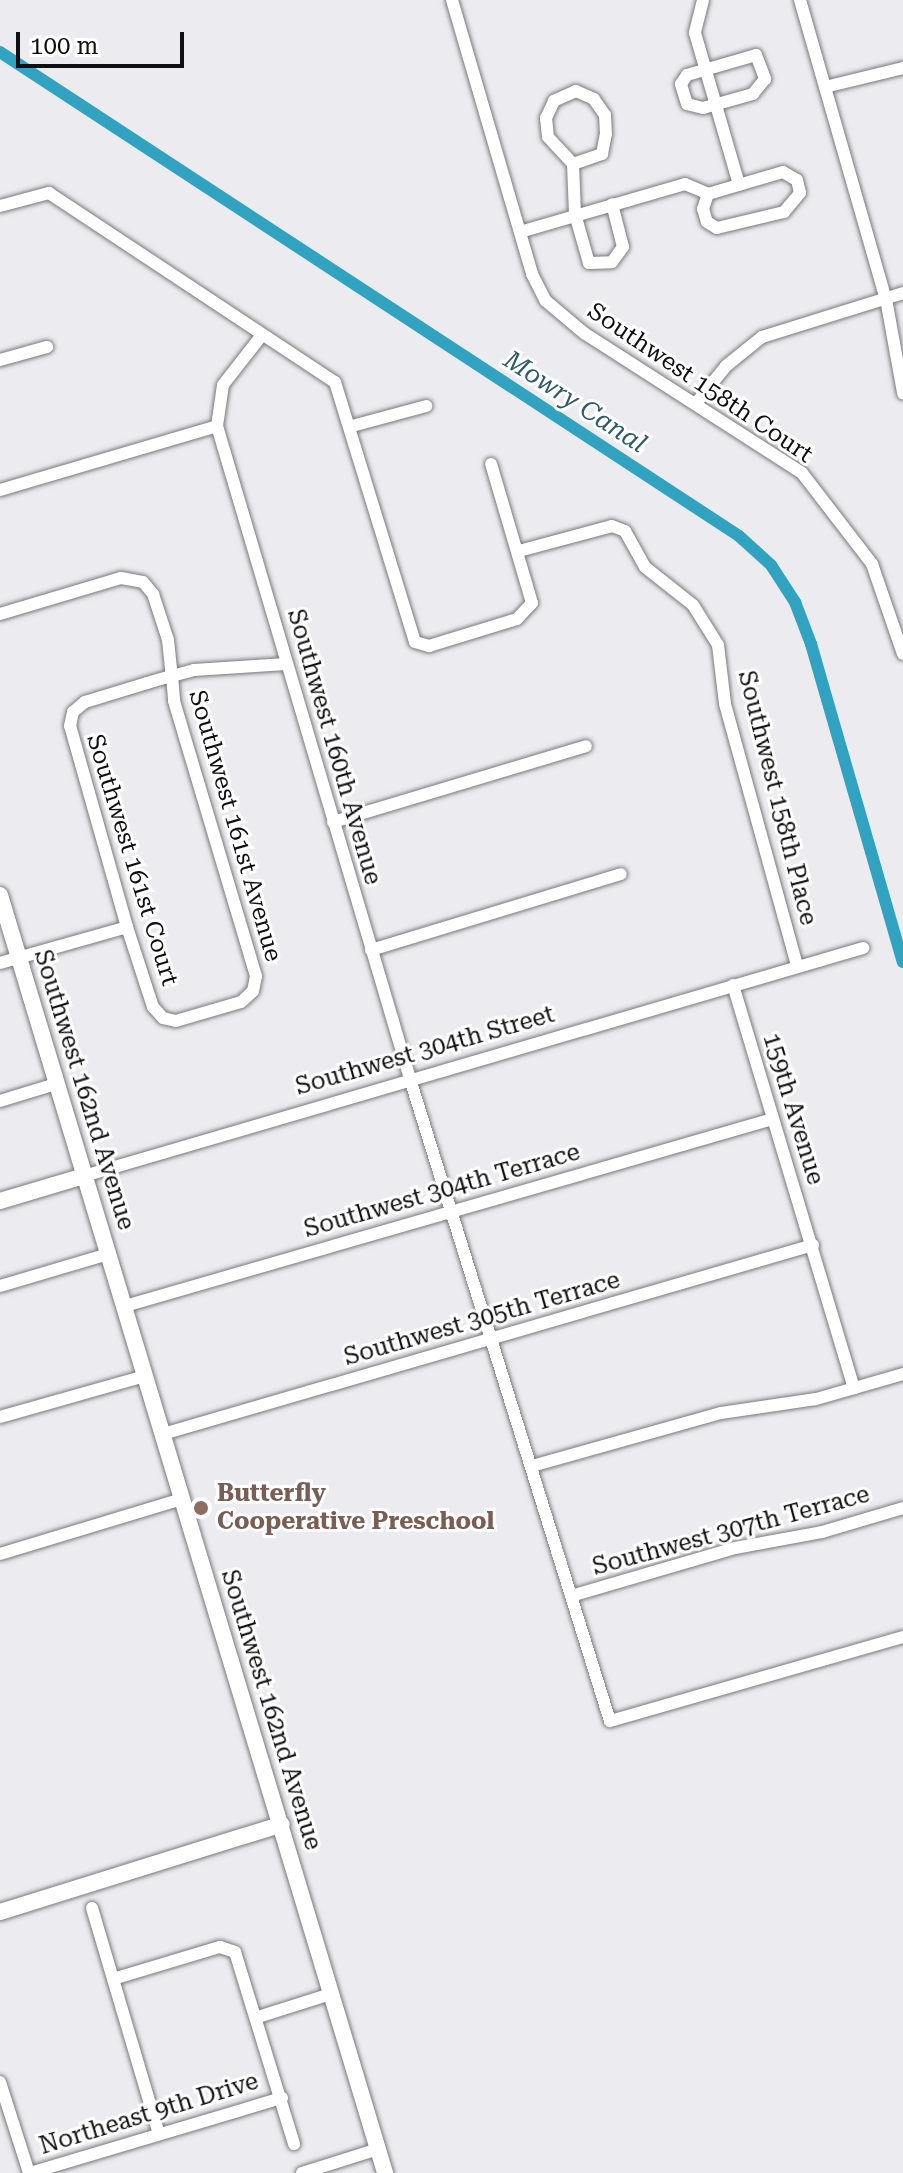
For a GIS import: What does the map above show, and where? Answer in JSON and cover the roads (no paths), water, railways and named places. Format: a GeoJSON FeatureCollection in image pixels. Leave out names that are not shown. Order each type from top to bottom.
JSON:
{"type":"FeatureCollection","features":[{"type":"Feature","properties":{"kind":"street","name":"Southwest 158th Court"},"geometry":{"type":"LineString","coordinates":[[452,0],[532,274],[558,313],[802,473],[852,534],[872,564],[903,654]]}},
{"type":"Feature","properties":{"kind":"street"},"geometry":{"type":"LineString","coordinates":[[703,0],[694,28],[739,184]]}},
{"type":"Feature","properties":{"kind":"street"},"geometry":{"type":"LineString","coordinates":[[800,0],[886,299],[903,393]]}},
{"type":"Feature","properties":{"kind":"street"},"geometry":{"type":"LineString","coordinates":[[748,55],[762,60],[764,85],[753,94],[716,105],[695,108],[681,94],[687,75],[705,66],[748,55]]}},
{"type":"Feature","properties":{"kind":"street"},"geometry":{"type":"LineString","coordinates":[[825,87],[903,68]]}},
{"type":"Feature","properties":{"kind":"street"},"geometry":{"type":"LineString","coordinates":[[573,164],[602,154],[606,134],[605,115],[594,99],[576,91],[554,101],[546,118],[548,137],[573,164],[575,214],[589,263],[600,266],[618,258],[623,247],[612,204]]}},
{"type":"Feature","properties":{"kind":"street"},"geometry":{"type":"LineString","coordinates":[[520,232],[685,184],[708,194],[783,172],[797,180],[800,193],[784,212],[717,228],[707,222],[703,209],[708,194]]}},
{"type":"Feature","properties":{"kind":"street"},"geometry":{"type":"LineString","coordinates":[[0,206],[49,193],[335,382],[352,426],[415,642],[429,646],[517,619],[532,603],[491,464]]}},
{"type":"Feature","properties":{"kind":"street"},"geometry":{"type":"LineString","coordinates":[[697,402],[726,366],[762,337],[903,293]]}},
{"type":"Feature","properties":{"kind":"street"},"geometry":{"type":"LineString","coordinates":[[0,490],[217,426],[223,385],[262,335]]}},
{"type":"Feature","properties":{"kind":"street"},"geometry":{"type":"LineString","coordinates":[[0,360],[47,347]]}},
{"type":"Feature","properties":{"kind":"street"},"geometry":{"type":"LineString","coordinates":[[352,426],[426,406]]}},
{"type":"Feature","properties":{"kind":"street","name":"Southwest 160th Avenue"},"geometry":{"type":"LineString","coordinates":[[217,426],[489,1339]]}},
{"type":"Feature","properties":{"kind":"street","name":"Southwest 158th Place"},"geometry":{"type":"LineString","coordinates":[[519,551],[612,526],[625,531],[645,567],[693,605],[718,645],[725,704],[797,966]]}},
{"type":"Feature","properties":{"kind":"street","name":"Southwest 161st Avenue"},"geometry":{"type":"LineString","coordinates":[[0,614],[121,578],[143,582],[153,594],[168,640],[172,676],[256,976],[253,991],[241,1002],[176,1021],[163,1018]]}},
{"type":"Feature","properties":{"kind":"street"},"geometry":{"type":"LineString","coordinates":[[172,676],[286,664]]}},
{"type":"Feature","properties":{"kind":"street","name":"Southwest 161st Court"},"geometry":{"type":"LineString","coordinates":[[163,1018],[153,1007],[127,927],[70,726],[73,712],[85,702],[172,676]]}},
{"type":"Feature","properties":{"kind":"street"},"geometry":{"type":"LineString","coordinates":[[333,822],[586,746]]}},
{"type":"Feature","properties":{"kind":"street"},"geometry":{"type":"LineString","coordinates":[[371,950],[621,874]]}},
{"type":"Feature","properties":{"kind":"street","name":"Southwest 162nd Avenue"},"geometry":{"type":"LineString","coordinates":[[0,895],[385,2173]]}},
{"type":"Feature","properties":{"kind":"street"},"geometry":{"type":"LineString","coordinates":[[0,963],[127,927]]}},
{"type":"Feature","properties":{"kind":"street","name":"Southwest 304th Street"},"geometry":{"type":"LineString","coordinates":[[0,1201],[863,948]]}},
{"type":"Feature","properties":{"kind":"street","name":"159th Avenue"},"geometry":{"type":"LineString","coordinates":[[733,985],[854,1388]]}},
{"type":"Feature","properties":{"kind":"street"},"geometry":{"type":"LineString","coordinates":[[0,1101],[56,1084]]}},
{"type":"Feature","properties":{"kind":"street","name":"Southwest 304th Terrace"},"geometry":{"type":"LineString","coordinates":[[125,1306],[773,1119]]}},
{"type":"Feature","properties":{"kind":"street","name":"Southwest 305th Terrace"},"geometry":{"type":"LineString","coordinates":[[163,1434],[813,1245]]}},
{"type":"Feature","properties":{"kind":"street"},"geometry":{"type":"LineString","coordinates":[[0,1286],[108,1254]]}},
{"type":"Feature","properties":{"kind":"street"},"geometry":{"type":"LineString","coordinates":[[489,1339],[509,1392],[610,1721],[903,1637]]}},
{"type":"Feature","properties":{"kind":"street"},"geometry":{"type":"LineString","coordinates":[[532,1466],[721,1413],[792,1404],[903,1374]]}},
{"type":"Feature","properties":{"kind":"street"},"geometry":{"type":"LineString","coordinates":[[0,1417],[145,1376]]}},
{"type":"Feature","properties":{"kind":"street"},"geometry":{"type":"LineString","coordinates":[[0,1554],[182,1499]]}},
{"type":"Feature","properties":{"kind":"street","name":"Southwest 307th Terrace"},"geometry":{"type":"LineString","coordinates":[[571,1596],[735,1548],[822,1532],[903,1508]]}},
{"type":"Feature","properties":{"kind":"street"},"geometry":{"type":"LineString","coordinates":[[0,1912],[282,1824]]}},
{"type":"Feature","properties":{"kind":"street"},"geometry":{"type":"LineString","coordinates":[[92,1908],[159,2134]]}},
{"type":"Feature","properties":{"kind":"street"},"geometry":{"type":"LineString","coordinates":[[113,1979],[220,1947],[235,1952],[258,2017],[294,2144]]}},
{"type":"Feature","properties":{"kind":"street"},"geometry":{"type":"LineString","coordinates":[[258,2017],[331,1994]]}},
{"type":"Feature","properties":{"kind":"street"},"geometry":{"type":"LineString","coordinates":[[0,2082],[29,2173]]}},
{"type":"Feature","properties":{"kind":"street","name":"Northeast 9th Drive"},"geometry":{"type":"LineString","coordinates":[[29,2173],[282,2098]]}},
{"type":"Feature","properties":{"kind":"street"},"geometry":{"type":"LineString","coordinates":[[302,2173],[378,2149]]}},
{"type":"Feature","properties":{"kind":"waterway","name":"Mowry Canal"},"geometry":{"type":"LineString","coordinates":[[0,52],[739,536],[771,565],[795,602],[811,644],[903,962]]}},
{"type":"Feature","properties":{"kind":"place","name":"Butterfly Cooperative Preschool"},"geometry":{"type":"Point","coordinates":[201,1508]}}]}
